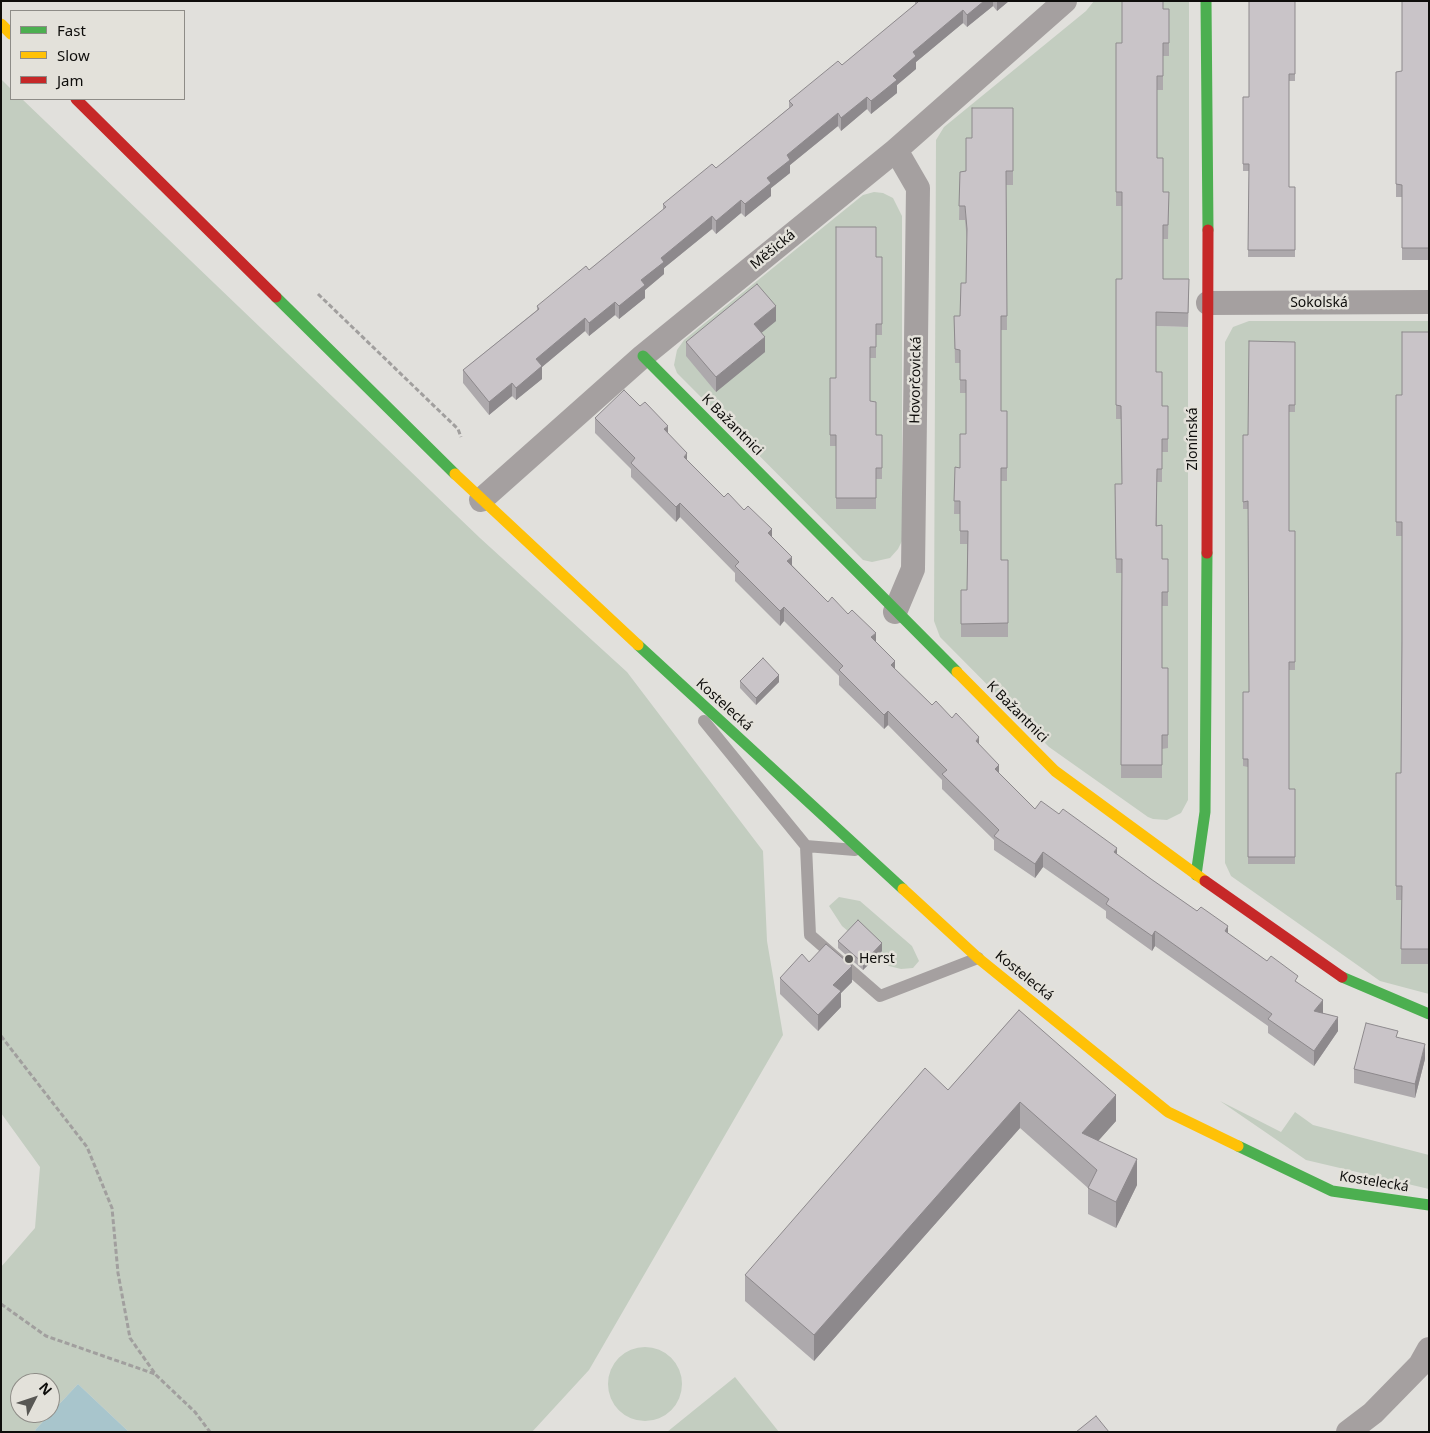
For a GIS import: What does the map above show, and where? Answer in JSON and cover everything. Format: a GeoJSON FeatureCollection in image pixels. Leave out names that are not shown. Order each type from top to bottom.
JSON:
{"type":"FeatureCollection","features":[{"type":"Feature","properties":{"kind":"street","name":"Měšická"},"geometry":{"type":"LineString","coordinates":[[481,500],[643,356],[896,150],[1065,1]]}},
{"type":"Feature","properties":{"kind":"street","name":"Zlonínská"},"geometry":{"type":"LineString","coordinates":[[1196,876],[1206,812],[1208,303],[1206,1]]}},
{"type":"Feature","properties":{"kind":"street"},"geometry":{"type":"LineString","coordinates":[[1,24],[10,33]]}},
{"type":"Feature","properties":{"kind":"street","name":"Kostelecká"},"geometry":{"type":"LineString","coordinates":[[77,100],[481,500],[660,667],[978,958],[1168,1112],[1332,1191],[1429,1205]]}},
{"type":"Feature","properties":{"kind":"street","name":"Hovorčovická"},"geometry":{"type":"LineString","coordinates":[[895,612],[914,569],[918,198],[918,188],[896,150]]}},
{"type":"Feature","properties":{"kind":"street","name":"Sokolská"},"geometry":{"type":"LineString","coordinates":[[1208,303],[1429,302]]}},
{"type":"Feature","properties":{"kind":"street","name":"K Bažantnici"},"geometry":{"type":"LineString","coordinates":[[643,356],[895,612],[1054,770],[1196,876],[1346,980],[1429,1014]]}},
{"type":"Feature","properties":{"kind":"street"},"geometry":{"type":"LineString","coordinates":[[1348,1432],[1373,1413],[1420,1364],[1429,1349]]}},
{"type":"Feature","properties":{"kind":"lane"},"geometry":{"type":"LineString","coordinates":[[660,667],[806,846],[810,935],[880,996],[978,958]]}},
{"type":"Feature","properties":{"kind":"lane"},"geometry":{"type":"LineString","coordinates":[[806,846],[860,850]]}},
{"type":"Feature","properties":{"kind":"path"},"geometry":{"type":"LineString","coordinates":[[1,1036],[87,1147],[112,1208],[118,1273],[130,1338],[156,1375],[195,1412],[210,1432]]}},
{"type":"Feature","properties":{"kind":"path"},"geometry":{"type":"LineString","coordinates":[[1,1304],[46,1336],[156,1375]]}},
{"type":"Feature","properties":{"kind":"shaded area"},"geometry":{"type":"Polygon","coordinates":[[[1094,1],[1189,1],[1189,293],[1116,293],[1116,419],[1121,419],[1162,452],[1168,452],[1156,386],[1156,326],[1188,327],[1188,800],[1181,813],[1167,820],[1148,817],[1049,747],[940,637],[934,621],[936,140],[944,127],[1086,11],[1094,1]]]}},
{"type":"Feature","properties":{"kind":"shaded area"},"geometry":{"type":"Polygon","coordinates":[[[1,79],[10,88],[10,100],[23,100],[480,538],[627,672],[763,851],[767,941],[783,1035],[589,1370],[532,1432],[129,1432],[78,1384],[60,1403],[60,1373],[10,1373],[10,1423],[42,1423],[35,1430],[36,1432],[1,1432],[1,1267],[35,1228],[40,1167],[1,1113],[1,79]]]}},
{"type":"Feature","properties":{"kind":"shaded area"},"geometry":{"type":"Polygon","coordinates":[[[874,192],[883,193],[893,198],[902,216],[902,541],[890,558],[872,562],[863,560],[677,373],[674,365],[677,350],[684,340],[863,195],[874,192]]]}},
{"type":"Feature","properties":{"kind":"shaded area"},"geometry":{"type":"Polygon","coordinates":[[[1249,321],[1429,321],[1429,994],[1380,981],[1231,876],[1225,863],[1225,342],[1233,327],[1249,321]]]}},
{"type":"Feature","properties":{"kind":"shaded area"},"geometry":{"type":"Polygon","coordinates":[[[839,897],[860,901],[912,946],[919,961],[913,968],[901,969],[889,966],[842,926],[829,906],[839,897]]]}},
{"type":"Feature","properties":{"kind":"shaded area"},"geometry":{"type":"Polygon","coordinates":[[[1220,1101],[1281,1132],[1295,1112],[1313,1125],[1429,1155],[1429,1189],[1306,1160],[1220,1101]]]}},
{"type":"Feature","properties":{"kind":"shaded area"},"geometry":{"type":"Polygon","coordinates":[[[645,1347],[659,1350],[671,1358],[679,1370],[682,1384],[679,1398],[671,1410],[659,1418],[645,1421],[631,1418],[619,1410],[611,1398],[608,1384],[611,1370],[619,1358],[631,1350],[645,1347]]]}},
{"type":"Feature","properties":{"kind":"shaded area"},"geometry":{"type":"Polygon","coordinates":[[[735,1377],[779,1432],[667,1432],[735,1377]]]}},
{"type":"Feature","properties":{"kind":"water"},"geometry":{"type":"Polygon","coordinates":[[[78,1384],[129,1432],[36,1432],[35,1430],[42,1423],[60,1423],[60,1403],[78,1384]]]}},
{"type":"Feature","properties":{"kind":"building"},"geometry":{"type":"Polygon","coordinates":[[[918,1],[984,1],[967,15],[963,10],[913,52],[916,56],[893,76],[897,80],[871,101],[867,97],[841,118],[838,113],[787,155],[790,160],[767,178],[771,183],[745,204],[741,200],[716,221],[712,216],[661,258],[664,262],[641,280],[645,285],[619,306],[615,302],[589,323],[585,318],[536,359],[542,366],[516,388],[512,383],[489,402],[463,370],[539,309],[537,306],[586,266],[589,270],[666,207],[663,204],[712,164],[716,168],[793,105],[789,101],[838,61],[842,65],[918,1]]]}},
{"type":"Feature","properties":{"kind":"building"},"geometry":{"type":"Polygon","coordinates":[[[1122,1],[1163,1],[1163,9],[1169,9],[1169,43],[1163,43],[1163,76],[1157,76],[1157,158],[1163,158],[1163,192],[1169,192],[1168,225],[1163,225],[1163,279],[1189,279],[1188,313],[1156,312],[1156,372],[1162,372],[1162,406],[1168,406],[1168,439],[1162,439],[1162,469],[1157,469],[1156,526],[1162,525],[1162,559],[1168,559],[1168,592],[1162,592],[1162,668],[1168,668],[1168,735],[1162,735],[1162,765],[1121,765],[1122,559],[1116,559],[1115,484],[1122,484],[1121,406],[1116,405],[1116,279],[1122,279],[1122,192],[1116,192],[1116,43],[1122,43],[1122,1]]]}},
{"type":"Feature","properties":{"kind":"building"},"geometry":{"type":"Polygon","coordinates":[[[1249,1],[1295,1],[1295,74],[1289,74],[1289,187],[1295,187],[1295,250],[1248,250],[1249,164],[1243,164],[1243,97],[1249,97],[1249,1]]]}},
{"type":"Feature","properties":{"kind":"building"},"geometry":{"type":"Polygon","coordinates":[[[1402,1],[1429,1],[1429,248],[1402,248],[1402,185],[1396,184],[1396,72],[1402,71],[1402,1]]]}},
{"type":"Feature","properties":{"kind":"building"},"geometry":{"type":"Polygon","coordinates":[[[972,108],[1013,108],[1013,171],[1006,171],[1007,316],[1001,316],[1001,411],[1007,411],[1007,468],[1001,468],[1001,560],[1008,560],[1008,623],[961,624],[961,590],[967,590],[968,531],[960,531],[960,501],[954,501],[955,467],[960,468],[960,434],[966,434],[966,380],[960,380],[960,350],[955,349],[954,316],[960,316],[961,283],[966,283],[967,229],[965,206],[959,206],[960,172],[966,171],[966,138],[972,138],[972,108]]]}},
{"type":"Feature","properties":{"kind":"building"},"geometry":{"type":"Polygon","coordinates":[[[836,227],[876,227],[876,257],[882,257],[882,324],[876,324],[876,347],[870,347],[870,401],[876,402],[876,435],[882,435],[882,468],[876,468],[876,498],[836,498],[836,435],[830,435],[830,378],[836,378],[836,227]]]}},
{"type":"Feature","properties":{"kind":"building"},"geometry":{"type":"Polygon","coordinates":[[[757,284],[776,306],[754,324],[765,337],[716,377],[686,342],[757,284]]]}},
{"type":"Feature","properties":{"kind":"building"},"geometry":{"type":"Polygon","coordinates":[[[1402,332],[1429,332],[1429,949],[1401,949],[1402,886],[1396,886],[1396,773],[1401,773],[1402,522],[1396,522],[1396,395],[1402,395],[1402,332]]]}},
{"type":"Feature","properties":{"kind":"building"},"geometry":{"type":"Polygon","coordinates":[[[1249,341],[1295,342],[1295,405],[1289,405],[1289,531],[1295,531],[1295,662],[1289,662],[1289,789],[1295,789],[1295,857],[1248,857],[1248,759],[1243,759],[1243,692],[1249,692],[1248,501],[1243,502],[1243,435],[1248,435],[1249,341]]]}},
{"type":"Feature","properties":{"kind":"building"},"geometry":{"type":"Polygon","coordinates":[[[624,390],[640,406],[645,402],[668,426],[664,429],[687,453],[684,457],[724,497],[728,493],[744,510],[748,506],[772,529],[768,533],[792,557],[787,561],[828,602],[832,597],[848,614],[852,610],[876,633],[871,637],[895,661],[891,665],[932,705],[936,701],[952,718],[956,713],[979,737],[976,741],[999,765],[995,769],[1035,809],[1041,801],[1059,814],[1063,809],[1117,848],[1114,852],[1151,879],[1197,911],[1201,907],[1228,926],[1225,931],[1267,961],[1271,956],[1298,976],[1295,981],[1323,1000],[1314,1011],[1338,1017],[1314,1051],[1268,1019],[1272,1014],[1155,931],[1152,936],[1106,904],[1109,899],[1043,852],[1035,864],[994,836],[999,830],[942,774],[947,770],[888,711],[884,715],[839,670],[843,666],[784,607],[780,611],[735,566],[739,562],[680,503],[676,507],[631,463],[635,458],[595,418],[624,390]]]}},
{"type":"Feature","properties":{"kind":"building"},"geometry":{"type":"Polygon","coordinates":[[[763,658],[779,675],[756,698],[740,681],[763,658]]]}},
{"type":"Feature","properties":{"kind":"building"},"geometry":{"type":"Polygon","coordinates":[[[858,920],[882,943],[863,963],[838,941],[858,920]]]}},
{"type":"Feature","properties":{"kind":"building"},"geometry":{"type":"Polygon","coordinates":[[[826,944],[852,966],[833,985],[841,991],[818,1015],[780,978],[802,954],[809,962],[826,944]]]}},
{"type":"Feature","properties":{"kind":"building"},"geometry":{"type":"Polygon","coordinates":[[[1019,1010],[1116,1095],[1082,1133],[1137,1159],[1116,1202],[1088,1188],[1097,1170],[1020,1102],[814,1335],[745,1275],[925,1068],[948,1090],[1019,1010]]]}},
{"type":"Feature","properties":{"kind":"building"},"geometry":{"type":"Polygon","coordinates":[[[1366,1023],[1398,1031],[1396,1037],[1425,1044],[1415,1084],[1354,1069],[1366,1023]]]}},
{"type":"Feature","properties":{"kind":"building"},"geometry":{"type":"Polygon","coordinates":[[[1096,1416],[1109,1432],[1076,1432],[1096,1416]]]}},
{"type":"Feature","properties":{"kind":"traffic: fast"},"geometry":{"type":"LineString","coordinates":[[1206,1],[1208,230]]}},
{"type":"Feature","properties":{"kind":"traffic: fast"},"geometry":{"type":"LineString","coordinates":[[276,297],[455,474]]}},
{"type":"Feature","properties":{"kind":"traffic: fast"},"geometry":{"type":"LineString","coordinates":[[643,356],[957,672]]}},
{"type":"Feature","properties":{"kind":"traffic: fast"},"geometry":{"type":"LineString","coordinates":[[1196,875],[1205,812],[1207,553]]}},
{"type":"Feature","properties":{"kind":"traffic: fast"},"geometry":{"type":"LineString","coordinates":[[638,645],[903,889]]}},
{"type":"Feature","properties":{"kind":"traffic: fast"},"geometry":{"type":"LineString","coordinates":[[1342,977],[1429,1014]]}},
{"type":"Feature","properties":{"kind":"traffic: fast"},"geometry":{"type":"LineString","coordinates":[[1238,1146],[1332,1191],[1429,1205]]}},
{"type":"Feature","properties":{"kind":"traffic: slow"},"geometry":{"type":"LineString","coordinates":[[1,24],[10,33]]}},
{"type":"Feature","properties":{"kind":"traffic: slow"},"geometry":{"type":"LineString","coordinates":[[455,474],[638,645]]}},
{"type":"Feature","properties":{"kind":"traffic: slow"},"geometry":{"type":"LineString","coordinates":[[957,672],[1055,771],[1205,881]]}},
{"type":"Feature","properties":{"kind":"traffic: slow"},"geometry":{"type":"LineString","coordinates":[[903,889],[978,958],[1168,1112],[1238,1146]]}},
{"type":"Feature","properties":{"kind":"traffic: jam"},"geometry":{"type":"LineString","coordinates":[[77,100],[276,297]]}},
{"type":"Feature","properties":{"kind":"traffic: jam"},"geometry":{"type":"LineString","coordinates":[[1207,553],[1208,230]]}},
{"type":"Feature","properties":{"kind":"traffic: jam"},"geometry":{"type":"LineString","coordinates":[[1205,881],[1342,977]]}},
{"type":"Feature","properties":{"kind":"place","name":"Herst"},"geometry":{"type":"Point","coordinates":[849,959]}}]}
